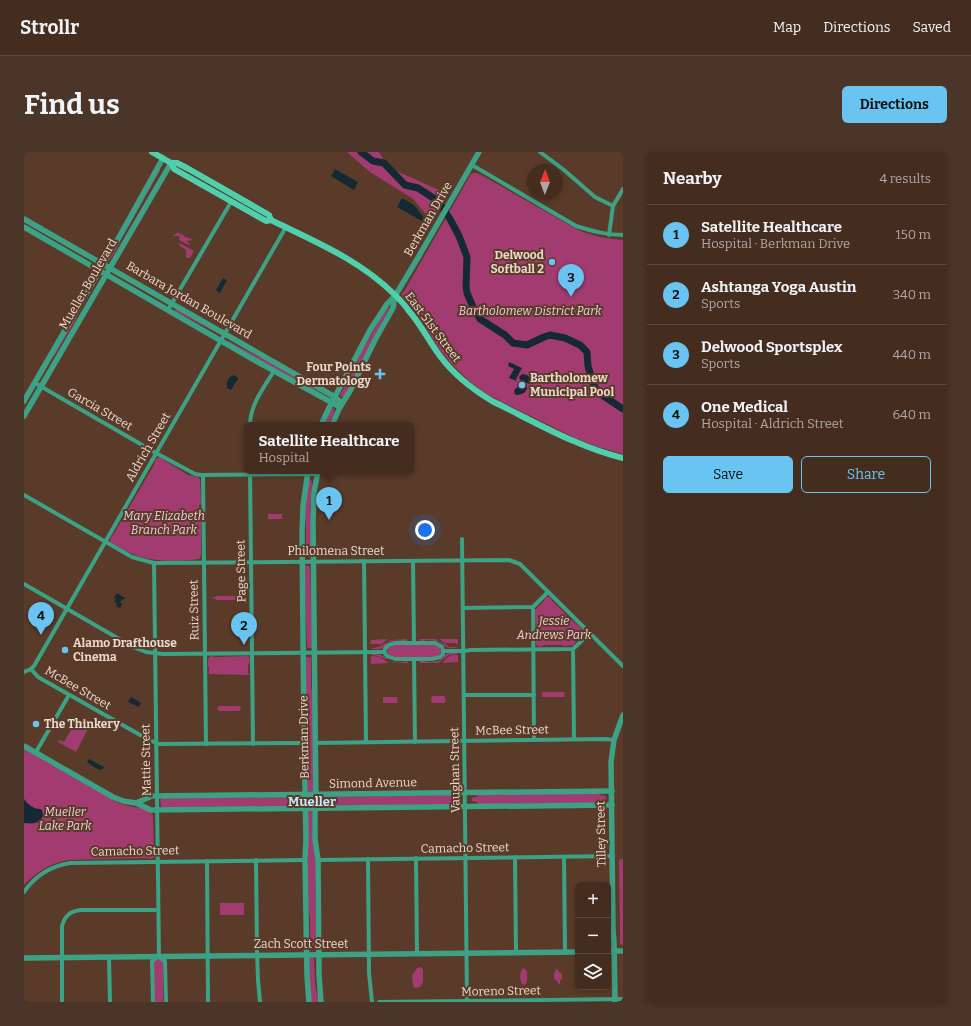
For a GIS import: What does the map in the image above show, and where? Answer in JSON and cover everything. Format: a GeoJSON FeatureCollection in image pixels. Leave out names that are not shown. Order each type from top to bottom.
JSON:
{"type":"FeatureCollection","features":[{"type":"Feature","properties":{"kind":"main road","name":"East 51st Street"},"geometry":{"type":"LineString","coordinates":[[152,152],[171,163],[174,169],[231,202],[266,221],[271,220],[332,250],[378,280],[410,311],[446,364],[473,389],[492,401],[576,442],[623,458]]}},
{"type":"Feature","properties":{"kind":"main road","name":"East 51st Street"},"geometry":{"type":"LineString","coordinates":[[171,163],[177,163],[269,215],[271,220]]}},
{"type":"Feature","properties":{"kind":"street","name":"Berkman Drive"},"geometry":{"type":"LineString","coordinates":[[322,422],[370,330],[387,304],[395,296],[479,152]]}},
{"type":"Feature","properties":{"kind":"street"},"geometry":{"type":"LineString","coordinates":[[540,152],[564,170],[595,197],[613,206]]}},
{"type":"Feature","properties":{"kind":"street","name":"Mueller Boulevard"},"geometry":{"type":"LineString","coordinates":[[24,401],[163,158]]}},
{"type":"Feature","properties":{"kind":"street","name":"Mueller Boulevard"},"geometry":{"type":"LineString","coordinates":[[24,416],[171,163]]}},
{"type":"Feature","properties":{"kind":"street"},"geometry":{"type":"LineString","coordinates":[[472,165],[576,226],[593,232],[609,235],[623,235]]}},
{"type":"Feature","properties":{"kind":"street"},"geometry":{"type":"LineString","coordinates":[[609,235],[613,206],[623,189]]}},
{"type":"Feature","properties":{"kind":"street"},"geometry":{"type":"LineString","coordinates":[[168,310],[231,202]]}},
{"type":"Feature","properties":{"kind":"street","name":"Barbara Jordan Boulevard"},"geometry":{"type":"LineString","coordinates":[[24,219],[225,334],[341,405]]}},
{"type":"Feature","properties":{"kind":"street","name":"Barbara Jordan Boulevard"},"geometry":{"type":"LineString","coordinates":[[24,227],[274,371],[333,400]]}},
{"type":"Feature","properties":{"kind":"street","name":"Aldrich Street"},"geometry":{"type":"LineString","coordinates":[[31,669],[286,227]]}},
{"type":"Feature","properties":{"kind":"street","name":"Berkman Drive"},"geometry":{"type":"LineString","coordinates":[[333,422],[393,308],[395,296]]}},
{"type":"Feature","properties":{"kind":"street"},"geometry":{"type":"LineString","coordinates":[[250,422],[255,404],[274,371]]}},
{"type":"Feature","properties":{"kind":"street","name":"Garcia Street"},"geometry":{"type":"LineString","coordinates":[[35,383],[191,472],[203,475],[244,473]]}},
{"type":"Feature","properties":{"kind":"street","name":"Page Street"},"geometry":{"type":"LineString","coordinates":[[250,474],[253,744]]}},
{"type":"Feature","properties":{"kind":"street","name":"Berkman Drive"},"geometry":{"type":"LineString","coordinates":[[308,474],[303,506],[302,561],[304,794],[306,812],[306,975],[309,1002]]}},
{"type":"Feature","properties":{"kind":"street","name":"Berkman Drive"},"geometry":{"type":"LineString","coordinates":[[318,474],[313,511],[313,561],[316,794],[315,839],[318,860],[318,955],[321,1002]]}},
{"type":"Feature","properties":{"kind":"street","name":"Ruiz Street"},"geometry":{"type":"LineString","coordinates":[[203,475],[206,744]]}},
{"type":"Feature","properties":{"kind":"street","name":"Philomena Street"},"geometry":{"type":"LineString","coordinates":[[24,495],[139,560],[154,562],[504,560],[515,562],[523,567],[623,666]]}},
{"type":"Feature","properties":{"kind":"street","name":"Vaughan Street"},"geometry":{"type":"LineString","coordinates":[[462,539],[467,1002]]}},
{"type":"Feature","properties":{"kind":"street"},"geometry":{"type":"LineString","coordinates":[[364,561],[366,742]]}},
{"type":"Feature","properties":{"kind":"street"},"geometry":{"type":"LineString","coordinates":[[413,561],[414,643]]}},
{"type":"Feature","properties":{"kind":"street","name":"Mattie Street"},"geometry":{"type":"LineString","coordinates":[[154,562],[159,956],[165,961],[166,1002]]}},
{"type":"Feature","properties":{"kind":"street"},"geometry":{"type":"LineString","coordinates":[[24,584],[134,647],[142,651],[155,654],[384,652],[387,656],[393,659],[414,659],[437,658],[443,654],[443,651]]}},
{"type":"Feature","properties":{"kind":"street"},"geometry":{"type":"LineString","coordinates":[[463,608],[532,607],[548,592]]}},
{"type":"Feature","properties":{"kind":"street"},"geometry":{"type":"LineString","coordinates":[[532,607],[534,740]]}},
{"type":"Feature","properties":{"kind":"street"},"geometry":{"type":"LineString","coordinates":[[443,651],[573,649],[590,633]]}},
{"type":"Feature","properties":{"kind":"street"},"geometry":{"type":"LineString","coordinates":[[384,652],[390,644],[395,643],[434,643],[442,647],[443,651]]}},
{"type":"Feature","properties":{"kind":"street"},"geometry":{"type":"LineString","coordinates":[[573,649],[574,740]]}},
{"type":"Feature","properties":{"kind":"street"},"geometry":{"type":"LineString","coordinates":[[414,659],[415,742]]}},
{"type":"Feature","properties":{"kind":"street"},"geometry":{"type":"LineString","coordinates":[[24,672],[31,669]]}},
{"type":"Feature","properties":{"kind":"street","name":"McBee Street"},"geometry":{"type":"LineString","coordinates":[[31,669],[38,677],[156,743],[304,743]]}},
{"type":"Feature","properties":{"kind":"street"},"geometry":{"type":"LineString","coordinates":[[36,752],[69,695]]}},
{"type":"Feature","properties":{"kind":"street"},"geometry":{"type":"LineString","coordinates":[[464,695],[534,695]]}},
{"type":"Feature","properties":{"kind":"street","name":"Tilley Street"},"geometry":{"type":"LineString","coordinates":[[615,1001],[611,951],[613,930],[612,752],[614,740],[623,715]]}},
{"type":"Feature","properties":{"kind":"street","name":"McBee Street"},"geometry":{"type":"LineString","coordinates":[[315,743],[614,740]]}},
{"type":"Feature","properties":{"kind":"street","name":"Simond Avenue"},"geometry":{"type":"LineString","coordinates":[[24,746],[113,797],[150,810],[612,804]]}},
{"type":"Feature","properties":{"kind":"street","name":"Simond Avenue"},"geometry":{"type":"LineString","coordinates":[[136,804],[150,797],[157,796],[612,791]]}},
{"type":"Feature","properties":{"kind":"street","name":"Camacho Street"},"geometry":{"type":"LineString","coordinates":[[318,860],[612,856]]}},
{"type":"Feature","properties":{"kind":"street"},"geometry":{"type":"LineString","coordinates":[[515,857],[516,952]]}},
{"type":"Feature","properties":{"kind":"street"},"geometry":{"type":"LineString","coordinates":[[564,857],[565,952]]}},
{"type":"Feature","properties":{"kind":"street"},"geometry":{"type":"LineString","coordinates":[[416,858],[418,954]]}},
{"type":"Feature","properties":{"kind":"street"},"geometry":{"type":"LineString","coordinates":[[368,859],[369,978],[372,1002]]}},
{"type":"Feature","properties":{"kind":"street"},"geometry":{"type":"LineString","coordinates":[[256,860],[257,955],[260,1002]]}},
{"type":"Feature","properties":{"kind":"street","name":"Camacho Street"},"geometry":{"type":"LineString","coordinates":[[24,892],[35,879],[44,872],[62,864],[79,862],[305,860]]}},
{"type":"Feature","properties":{"kind":"street"},"geometry":{"type":"LineString","coordinates":[[207,861],[208,1002]]}},
{"type":"Feature","properties":{"kind":"street"},"geometry":{"type":"LineString","coordinates":[[62,1002],[62,927],[66,916],[71,912],[81,910],[158,910]]}},
{"type":"Feature","properties":{"kind":"street"},"geometry":{"type":"LineString","coordinates":[[611,951],[623,951]]}},
{"type":"Feature","properties":{"kind":"street","name":"Zach Scott Street"},"geometry":{"type":"LineString","coordinates":[[24,958],[575,952]]}},
{"type":"Feature","properties":{"kind":"street","name":"Mattie Street"},"geometry":{"type":"LineString","coordinates":[[153,1002],[152,961],[159,956]]}},
{"type":"Feature","properties":{"kind":"street"},"geometry":{"type":"LineString","coordinates":[[109,957],[110,1002]]}},
{"type":"Feature","properties":{"kind":"street","name":"Moreno Street"},"geometry":{"type":"LineString","coordinates":[[379,1002],[615,1001],[623,999]]}},
{"type":"Feature","properties":{"kind":"green space"},"geometry":{"type":"Polygon","coordinates":[[[347,152],[379,152],[384,161],[392,169],[448,194],[437,212],[431,216],[425,213],[413,199],[370,172],[347,152]]]}},
{"type":"Feature","properties":{"kind":"green space"},"geometry":{"type":"Polygon","coordinates":[[[159,170],[160,171],[127,230],[131,220],[159,170]]]}},
{"type":"Feature","properties":{"kind":"green space","name":"Bartholomew District Park"},"geometry":{"type":"Polygon","coordinates":[[[474,173],[483,176],[578,230],[600,237],[623,240],[623,454],[595,446],[575,438],[485,393],[468,380],[449,361],[415,311],[402,297],[402,293],[471,174],[474,173]]]}},
{"type":"Feature","properties":{"kind":"green space"},"geometry":{"type":"Polygon","coordinates":[[[178,232],[178,234],[180,232],[179,235],[180,233],[180,235],[182,234],[185,237],[192,239],[190,242],[190,240],[187,241],[190,243],[189,245],[179,240],[179,236],[173,236],[178,232]]]}},
{"type":"Feature","properties":{"kind":"green space"},"geometry":{"type":"Polygon","coordinates":[[[124,235],[111,259],[110,258],[124,235]]]}},
{"type":"Feature","properties":{"kind":"green space"},"geometry":{"type":"Polygon","coordinates":[[[179,243],[194,251],[190,258],[186,257],[186,250],[180,246],[179,243]]]}},
{"type":"Feature","properties":{"kind":"green space"},"geometry":{"type":"Polygon","coordinates":[[[389,307],[348,390],[342,397],[340,395],[361,352],[389,307]]]}},
{"type":"Feature","properties":{"kind":"green space"},"geometry":{"type":"Polygon","coordinates":[[[80,309],[75,321],[53,358],[56,349],[80,309]]]}},
{"type":"Feature","properties":{"kind":"green space"},"geometry":{"type":"Polygon","coordinates":[[[176,309],[218,333],[175,311],[176,309]]]}},
{"type":"Feature","properties":{"kind":"green space"},"geometry":{"type":"Polygon","coordinates":[[[228,341],[265,360],[327,396],[278,371],[228,341]]]}},
{"type":"Feature","properties":{"kind":"green space"},"geometry":{"type":"Polygon","coordinates":[[[331,409],[334,409],[334,412],[330,422],[324,422],[331,409]]]}},
{"type":"Feature","properties":{"kind":"green space","name":"Mary Elizabeth Branch Park"},"geometry":{"type":"Polygon","coordinates":[[[159,457],[188,475],[198,477],[200,479],[201,504],[199,505],[199,511],[201,511],[201,556],[199,559],[175,561],[148,559],[130,553],[110,542],[111,537],[154,465],[155,460],[159,457]]]}},
{"type":"Feature","properties":{"kind":"green space"},"geometry":{"type":"Polygon","coordinates":[[[309,479],[312,483],[310,510],[311,556],[307,557],[306,524],[304,515],[309,479]]]}},
{"type":"Feature","properties":{"kind":"green space"},"geometry":{"type":"Polygon","coordinates":[[[268,514],[282,514],[282,519],[268,519],[268,514]]]}},
{"type":"Feature","properties":{"kind":"green space"},"geometry":{"type":"Polygon","coordinates":[[[306,565],[310,568],[312,648],[307,647],[304,567],[306,565]]]}},
{"type":"Feature","properties":{"kind":"green space"},"geometry":{"type":"Polygon","coordinates":[[[239,596],[243,597],[243,599],[217,600],[213,597],[239,596]]]}},
{"type":"Feature","properties":{"kind":"green space","name":"Jessie Andrews Park"},"geometry":{"type":"Polygon","coordinates":[[[546,597],[550,597],[564,613],[584,631],[584,635],[576,641],[574,645],[544,645],[540,647],[536,645],[535,610],[546,597]]]}},
{"type":"Feature","properties":{"kind":"green space"},"geometry":{"type":"Polygon","coordinates":[[[388,639],[380,645],[370,645],[371,640],[388,639]]]}},
{"type":"Feature","properties":{"kind":"green space"},"geometry":{"type":"Polygon","coordinates":[[[407,639],[407,642],[398,640],[389,642],[381,649],[372,649],[391,640],[407,639]]]}},
{"type":"Feature","properties":{"kind":"green space"},"geometry":{"type":"Polygon","coordinates":[[[420,639],[435,639],[450,647],[457,648],[447,647],[438,641],[426,640],[421,642],[420,639]]]}},
{"type":"Feature","properties":{"kind":"green space"},"geometry":{"type":"Polygon","coordinates":[[[439,639],[458,639],[458,644],[447,644],[439,639]]]}},
{"type":"Feature","properties":{"kind":"green space"},"geometry":{"type":"Polygon","coordinates":[[[434,645],[439,647],[441,651],[440,654],[434,657],[396,657],[390,655],[387,651],[391,646],[434,645]]]}},
{"type":"Feature","properties":{"kind":"green space"},"geometry":{"type":"Polygon","coordinates":[[[450,653],[457,654],[449,655],[438,663],[420,663],[420,660],[436,662],[450,653]]]}},
{"type":"Feature","properties":{"kind":"green space"},"geometry":{"type":"Polygon","coordinates":[[[372,655],[381,655],[388,660],[372,655]]]}},
{"type":"Feature","properties":{"kind":"green space"},"geometry":{"type":"Polygon","coordinates":[[[458,655],[458,662],[442,663],[448,657],[458,655]]]}},
{"type":"Feature","properties":{"kind":"green space"},"geometry":{"type":"Polygon","coordinates":[[[211,656],[248,656],[250,660],[248,665],[248,673],[250,675],[208,674],[208,660],[211,656]]]}},
{"type":"Feature","properties":{"kind":"green space"},"geometry":{"type":"Polygon","coordinates":[[[371,656],[379,657],[389,663],[371,664],[371,656]]]}},
{"type":"Feature","properties":{"kind":"green space"},"geometry":{"type":"Polygon","coordinates":[[[306,657],[311,658],[311,685],[313,700],[313,792],[308,790],[308,762],[306,747],[306,657]]]}},
{"type":"Feature","properties":{"kind":"green space"},"geometry":{"type":"Polygon","coordinates":[[[407,661],[408,663],[394,663],[391,662],[407,661]]]}},
{"type":"Feature","properties":{"kind":"green space"},"geometry":{"type":"Polygon","coordinates":[[[543,692],[564,692],[565,695],[564,697],[542,697],[543,692]]]}},
{"type":"Feature","properties":{"kind":"green space"},"geometry":{"type":"Polygon","coordinates":[[[432,696],[444,696],[446,700],[444,703],[432,703],[432,696]]]}},
{"type":"Feature","properties":{"kind":"green space"},"geometry":{"type":"Polygon","coordinates":[[[383,697],[397,697],[398,703],[383,703],[383,697]]]}},
{"type":"Feature","properties":{"kind":"green space"},"geometry":{"type":"Polygon","coordinates":[[[219,706],[240,706],[241,708],[239,711],[219,711],[217,709],[219,706]]]}},
{"type":"Feature","properties":{"kind":"green space"},"geometry":{"type":"Polygon","coordinates":[[[76,721],[84,726],[87,721],[91,723],[76,752],[58,742],[59,740],[64,742],[76,721]]]}},
{"type":"Feature","properties":{"kind":"green space","name":"Mueller Lake Park"},"geometry":{"type":"Polygon","coordinates":[[[24,749],[117,802],[151,812],[153,815],[155,857],[151,859],[67,860],[43,869],[24,885],[24,749]]]}},
{"type":"Feature","properties":{"kind":"green space"},"geometry":{"type":"Polygon","coordinates":[[[600,793],[600,795],[606,796],[606,803],[478,804],[477,802],[472,801],[472,798],[478,795],[600,793]]]}},
{"type":"Feature","properties":{"kind":"green space"},"geometry":{"type":"Polygon","coordinates":[[[459,795],[459,804],[321,806],[320,797],[459,795]]]}},
{"type":"Feature","properties":{"kind":"green space"},"geometry":{"type":"Polygon","coordinates":[[[162,798],[301,798],[301,804],[299,806],[162,807],[160,800],[162,798]]]}},
{"type":"Feature","properties":{"kind":"green space"},"geometry":{"type":"Polygon","coordinates":[[[309,811],[312,811],[315,859],[316,946],[310,946],[310,918],[308,905],[309,811]]]}},
{"type":"Feature","properties":{"kind":"green space"},"geometry":{"type":"Polygon","coordinates":[[[620,859],[623,859],[623,945],[620,944],[620,859]]]}},
{"type":"Feature","properties":{"kind":"green space"},"geometry":{"type":"Polygon","coordinates":[[[220,903],[244,903],[244,915],[220,915],[220,903]]]}},
{"type":"Feature","properties":{"kind":"green space"},"geometry":{"type":"Polygon","coordinates":[[[309,958],[314,959],[315,984],[319,1002],[311,1002],[309,989],[309,958]]]}},
{"type":"Feature","properties":{"kind":"green space"},"geometry":{"type":"Polygon","coordinates":[[[161,960],[163,962],[163,1002],[154,1002],[154,961],[161,960]]]}},
{"type":"Feature","properties":{"kind":"green space"},"geometry":{"type":"Polygon","coordinates":[[[420,967],[423,969],[423,982],[420,987],[415,988],[413,986],[412,976],[417,968],[420,967]]]}},
{"type":"Feature","properties":{"kind":"green space"},"geometry":{"type":"Polygon","coordinates":[[[523,968],[527,971],[527,981],[526,984],[523,985],[520,976],[523,968]]]}},
{"type":"Feature","properties":{"kind":"green space"},"geometry":{"type":"Polygon","coordinates":[[[556,969],[562,974],[560,984],[554,979],[556,969]]]}},
{"type":"Feature","properties":{"kind":"water"},"geometry":{"type":"Polygon","coordinates":[[[335,169],[358,182],[354,190],[331,176],[335,169]]]}},
{"type":"Feature","properties":{"kind":"water"},"geometry":{"type":"Polygon","coordinates":[[[402,198],[414,205],[424,218],[422,221],[397,207],[402,198]]]}},
{"type":"Feature","properties":{"kind":"water"},"geometry":{"type":"Polygon","coordinates":[[[223,278],[227,280],[220,293],[216,290],[223,278]]]}},
{"type":"Feature","properties":{"kind":"water"},"geometry":{"type":"Polygon","coordinates":[[[509,362],[522,368],[516,379],[517,381],[509,378],[514,369],[508,366],[509,362]]]}},
{"type":"Feature","properties":{"kind":"water"},"geometry":{"type":"Polygon","coordinates":[[[522,374],[529,377],[530,384],[520,380],[519,377],[522,374]]]}},
{"type":"Feature","properties":{"kind":"water"},"geometry":{"type":"Polygon","coordinates":[[[234,375],[238,379],[231,390],[227,388],[227,382],[230,377],[234,375]]]}},
{"type":"Feature","properties":{"kind":"water"},"geometry":{"type":"Polygon","coordinates":[[[522,384],[526,385],[526,391],[520,395],[516,395],[514,392],[515,389],[522,384]]]}},
{"type":"Feature","properties":{"kind":"water"},"geometry":{"type":"Polygon","coordinates":[[[117,593],[125,598],[120,602],[122,604],[120,608],[116,606],[117,603],[114,602],[116,599],[114,598],[117,593]]]}},
{"type":"Feature","properties":{"kind":"water"},"geometry":{"type":"Polygon","coordinates":[[[131,697],[141,703],[139,707],[128,702],[131,697]]]}},
{"type":"Feature","properties":{"kind":"water"},"geometry":{"type":"Polygon","coordinates":[[[89,759],[104,767],[102,770],[87,762],[89,759]]]}},
{"type":"Feature","properties":{"kind":"water"},"geometry":{"type":"Polygon","coordinates":[[[24,799],[31,806],[42,810],[43,816],[39,821],[24,823],[24,799]]]}},
{"type":"Feature","properties":{"kind":"waterway"},"geometry":{"type":"LineString","coordinates":[[361,152],[373,161],[384,163],[405,185],[418,188],[438,201],[459,236],[467,257],[467,293],[480,319],[505,335],[513,343],[527,345],[550,335],[565,338],[580,345],[587,352],[588,366],[593,384],[599,393],[623,409]]}},
{"type":"Feature","properties":{"kind":"place","name":"Delwood Softball 2"},"geometry":{"type":"Point","coordinates":[552,262]}},
{"type":"Feature","properties":{"kind":"place","name":"Delwood Sportsplex"},"geometry":{"type":"Point","coordinates":[571,297]}},
{"type":"Feature","properties":{"kind":"place","name":"Four Points Dermatology"},"geometry":{"type":"Point","coordinates":[380,374]}},
{"type":"Feature","properties":{"kind":"place","name":"Bartholomew Municipal Pool"},"geometry":{"type":"Point","coordinates":[522,385]}},
{"type":"Feature","properties":{"kind":"place","name":"Satellite Healthcare"},"geometry":{"type":"Point","coordinates":[329,520]}},
{"type":"Feature","properties":{"kind":"place","name":"One Medical"},"geometry":{"type":"Point","coordinates":[41,635]}},
{"type":"Feature","properties":{"kind":"place","name":"Ashtanga Yoga Austin"},"geometry":{"type":"Point","coordinates":[244,645]}},
{"type":"Feature","properties":{"kind":"place","name":"Alamo Drafthouse Cinema"},"geometry":{"type":"Point","coordinates":[65,650]}},
{"type":"Feature","properties":{"kind":"place","name":"The Thinkery"},"geometry":{"type":"Point","coordinates":[36,724]}},
{"type":"Feature","properties":{"kind":"district","name":"Mueller"},"geometry":{"type":"Point","coordinates":[312,801]}}]}
